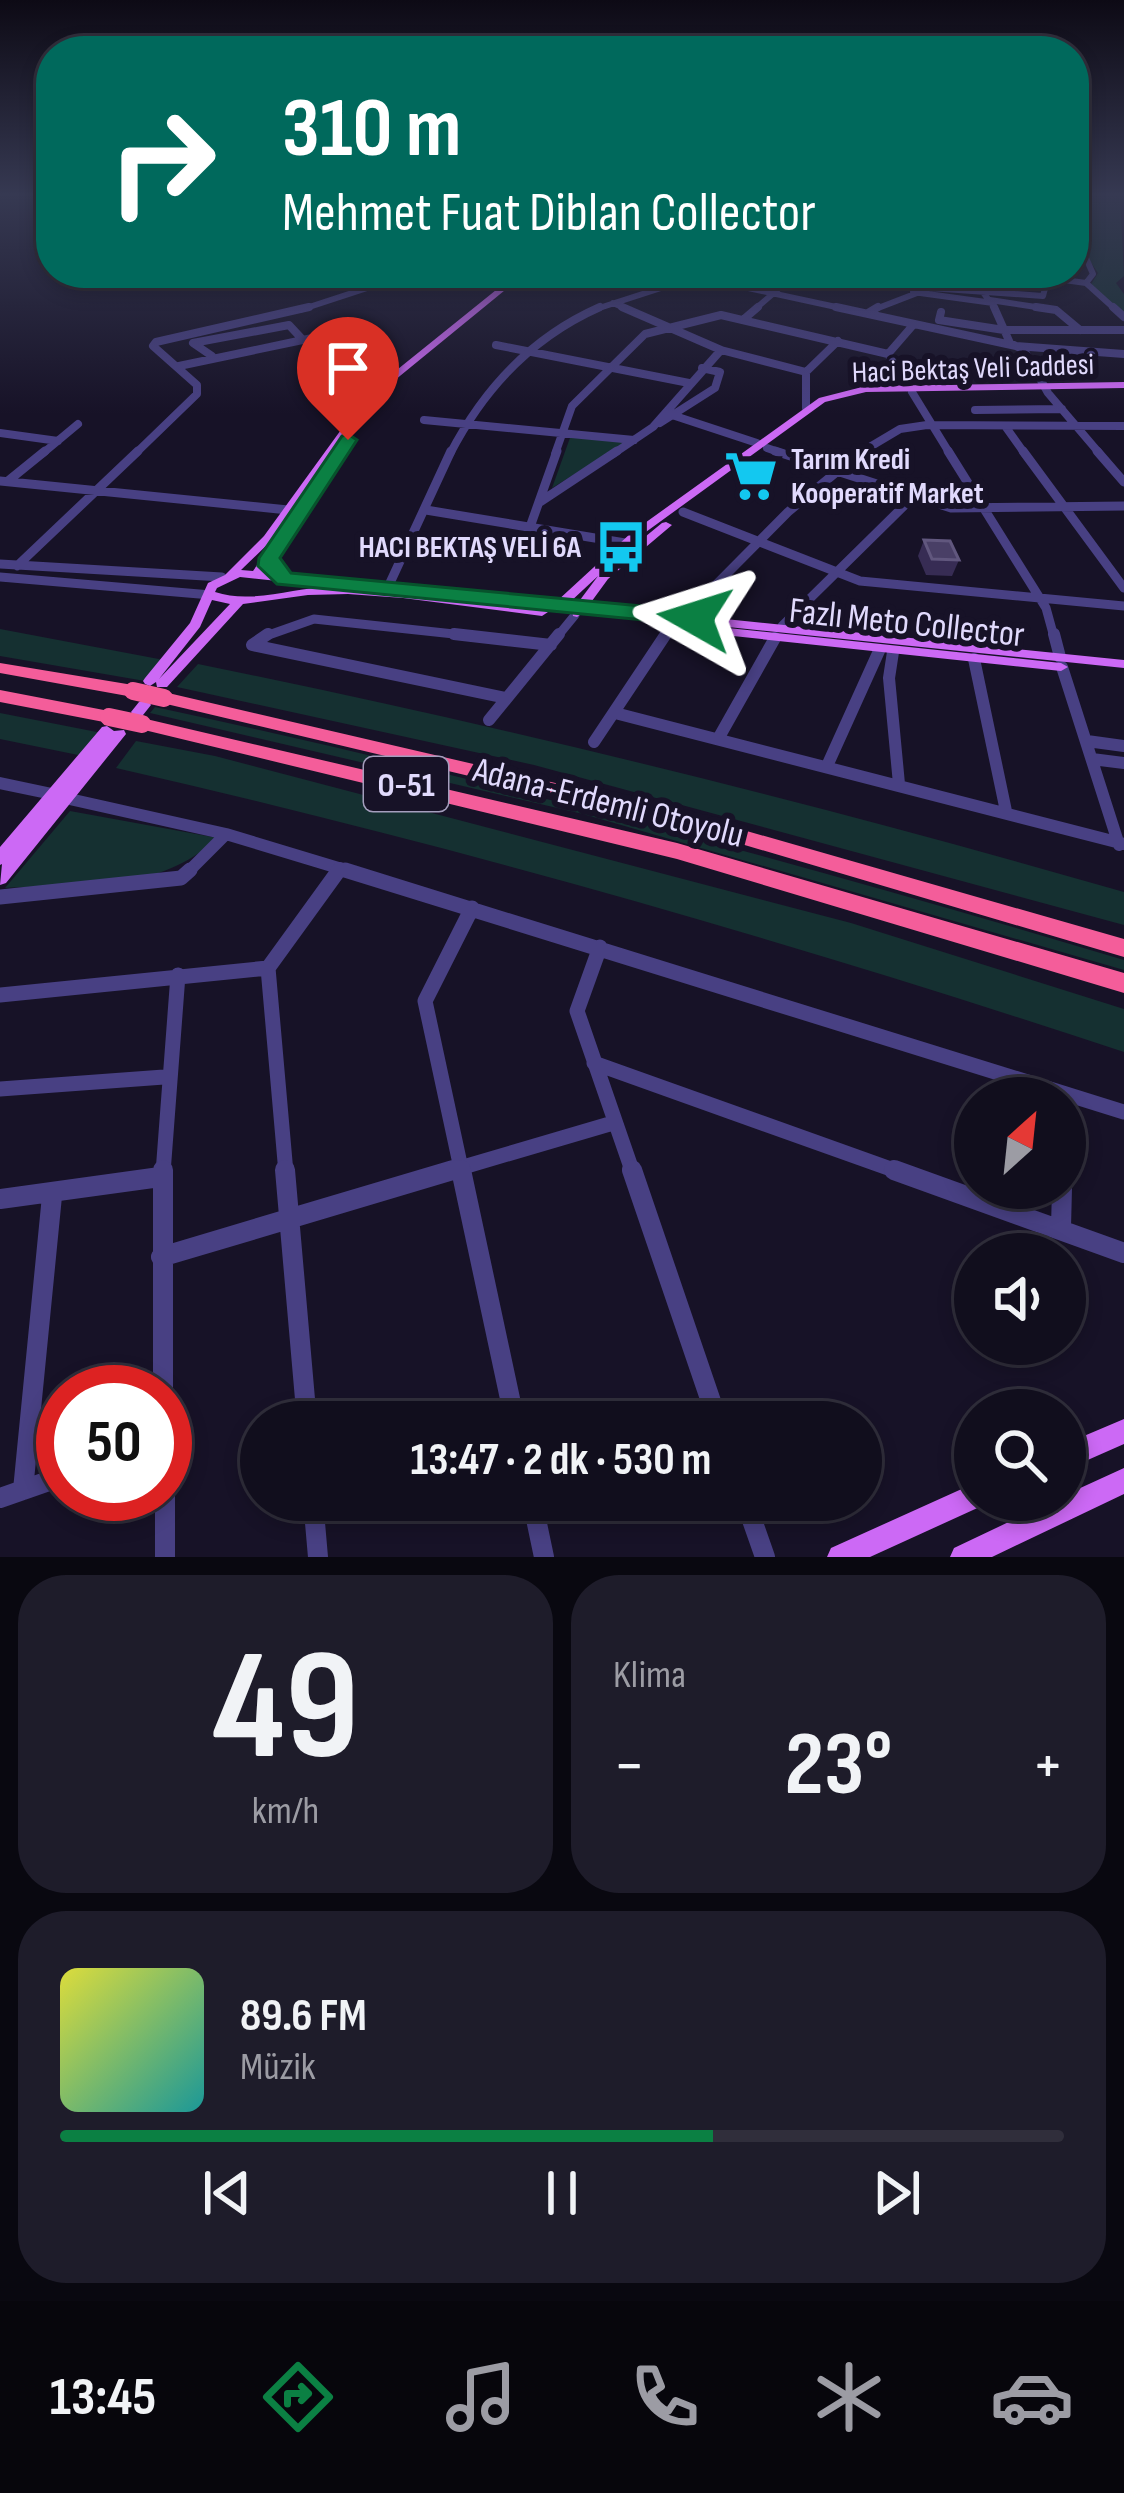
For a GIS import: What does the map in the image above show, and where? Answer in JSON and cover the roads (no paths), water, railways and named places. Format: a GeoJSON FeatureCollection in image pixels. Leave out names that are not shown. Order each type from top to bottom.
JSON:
{"type":"FeatureCollection","features":[{"type":"Feature","properties":{"kind":"highway","name":"Adana-Erdemli Otoyolu"},"geometry":{"type":"LineString","coordinates":[[0,668],[128,714],[668,851],[1124,982]]}},
{"type":"Feature","properties":{"kind":"highway","name":"Adana-Erdemli Otoyolu"},"geometry":{"type":"LineString","coordinates":[[0,696],[128,714],[159,688],[684,820],[1124,948]]}},
{"type":"Feature","properties":{"kind":"highway"},"geometry":{"type":"LineString","coordinates":[[684,820],[694,815],[748,829],[1124,937]]}},
{"type":"Feature","properties":{"kind":"highway"},"geometry":{"type":"LineString","coordinates":[[668,851],[675,862],[1124,994]]}},
{"type":"Feature","properties":{"kind":"main road"},"geometry":{"type":"LineString","coordinates":[[159,688],[212,596],[212,586],[248,561],[370,396],[503,288]]}},
{"type":"Feature","properties":{"kind":"main road"},"geometry":{"type":"LineString","coordinates":[[253,596],[261,586],[257,577],[372,406],[513,288]]}},
{"type":"Feature","properties":{"kind":"main road","name":"Haci Bektaş Veli Caddesi"},"geometry":{"type":"LineString","coordinates":[[762,446],[831,402],[910,390],[1124,388]]}},
{"type":"Feature","properties":{"kind":"main road"},"geometry":{"type":"LineString","coordinates":[[578,610],[604,576],[806,408],[837,394],[910,390]]}},
{"type":"Feature","properties":{"kind":"main road"},"geometry":{"type":"LineString","coordinates":[[558,608],[625,543],[762,446]]}},
{"type":"Feature","properties":{"kind":"main road"},"geometry":{"type":"LineString","coordinates":[[223,622],[283,586],[269,566],[270,558]]}},
{"type":"Feature","properties":{"kind":"main road","name":"Fazlı Meto Collector"},"geometry":{"type":"LineString","coordinates":[[226,576],[257,577],[283,586],[558,608],[1061,662],[1124,674]]}},
{"type":"Feature","properties":{"kind":"main road","name":"Fazlı Meto Collector"},"geometry":{"type":"LineString","coordinates":[[238,602],[283,586],[389,585],[558,608]]}},
{"type":"Feature","properties":{"kind":"main road"},"geometry":{"type":"LineString","coordinates":[[159,688],[238,602],[212,596]]}},
{"type":"Feature","properties":{"kind":"main road","name":"Fazlı Meto Collector"},"geometry":{"type":"LineString","coordinates":[[779,632],[886,651],[1124,664]]}},
{"type":"Feature","properties":{"kind":"main road"},"geometry":{"type":"LineString","coordinates":[[0,858],[128,714]]}},
{"type":"Feature","properties":{"kind":"main road"},"geometry":{"type":"LineString","coordinates":[[0,878],[58,796]]}},
{"type":"Feature","properties":{"kind":"main road"},"geometry":{"type":"LineString","coordinates":[[1086,1447],[1124,1431]]}},
{"type":"Feature","properties":{"kind":"main road"},"geometry":{"type":"LineString","coordinates":[[962,1557],[1014,1546],[1124,1481]]}},
{"type":"Feature","properties":{"kind":"main road"},"geometry":{"type":"LineString","coordinates":[[840,1557],[954,1505]]}},
{"type":"Feature","properties":{"kind":"street"},"geometry":{"type":"LineString","coordinates":[[1089,285],[1124,317]]}},
{"type":"Feature","properties":{"kind":"street"},"geometry":{"type":"LineString","coordinates":[[17,566],[197,394],[197,385],[153,346],[215,325],[332,302],[362,288]]}},
{"type":"Feature","properties":{"kind":"street"},"geometry":{"type":"LineString","coordinates":[[389,585],[468,423],[501,376],[579,314],[656,288]]}},
{"type":"Feature","properties":{"kind":"street"},"geometry":{"type":"LineString","coordinates":[[749,288],[1016,346],[1119,353]]}},
{"type":"Feature","properties":{"kind":"street"},"geometry":{"type":"LineString","coordinates":[[744,319],[778,288]]}},
{"type":"Feature","properties":{"kind":"street"},"geometry":{"type":"LineString","coordinates":[[868,313],[923,288]]}},
{"type":"Feature","properties":{"kind":"street"},"geometry":{"type":"LineString","coordinates":[[981,288],[1042,296],[1044,288]]}},
{"type":"Feature","properties":{"kind":"street"},"geometry":{"type":"LineString","coordinates":[[981,288],[1004,329],[1062,409],[1124,482]]}},
{"type":"Feature","properties":{"kind":"street"},"geometry":{"type":"LineString","coordinates":[[1018,292],[1019,288]]}},
{"type":"Feature","properties":{"kind":"street"},"geometry":{"type":"LineString","coordinates":[[912,291],[1064,313],[1080,330]]}},
{"type":"Feature","properties":{"kind":"street"},"geometry":{"type":"LineString","coordinates":[[612,303],[722,350],[806,372]]}},
{"type":"Feature","properties":{"kind":"street"},"geometry":{"type":"LineString","coordinates":[[941,312],[939,320],[1004,329],[1124,330]]}},
{"type":"Feature","properties":{"kind":"street"},"geometry":{"type":"LineString","coordinates":[[530,527],[572,406],[645,334],[709,315],[888,354],[1039,598],[1122,846]]}},
{"type":"Feature","properties":{"kind":"street"},"geometry":{"type":"LineString","coordinates":[[888,354],[914,324]]}},
{"type":"Feature","properties":{"kind":"street"},"geometry":{"type":"LineString","coordinates":[[212,356],[194,343],[289,325],[302,339]]}},
{"type":"Feature","properties":{"kind":"street"},"geometry":{"type":"LineString","coordinates":[[1098,330],[1119,353]]}},
{"type":"Feature","properties":{"kind":"street"},"geometry":{"type":"LineString","coordinates":[[179,366],[317,337]]}},
{"type":"Feature","properties":{"kind":"street"},"geometry":{"type":"LineString","coordinates":[[806,408],[806,372],[838,341]]}},
{"type":"Feature","properties":{"kind":"street"},"geometry":{"type":"LineString","coordinates":[[496,345],[689,383]]}},
{"type":"Feature","properties":{"kind":"street"},"geometry":{"type":"LineString","coordinates":[[670,414],[689,383],[722,350]]}},
{"type":"Feature","properties":{"kind":"street"},"geometry":{"type":"LineString","coordinates":[[538,503],[715,388],[720,372],[702,368]]}},
{"type":"Feature","properties":{"kind":"street"},"geometry":{"type":"LineString","coordinates":[[975,410],[1062,409]]}},
{"type":"Feature","properties":{"kind":"street"},"geometry":{"type":"LineString","coordinates":[[670,414],[951,508],[1124,506]]}},
{"type":"Feature","properties":{"kind":"street"},"geometry":{"type":"LineString","coordinates":[[424,420],[635,440]]}},
{"type":"Feature","properties":{"kind":"street"},"geometry":{"type":"LineString","coordinates":[[4,481],[78,424]]}},
{"type":"Feature","properties":{"kind":"street"},"geometry":{"type":"LineString","coordinates":[[1005,426],[1124,588]]}},
{"type":"Feature","properties":{"kind":"street"},"geometry":{"type":"LineString","coordinates":[[594,742],[707,586],[884,434],[932,428],[1124,426]]}},
{"type":"Feature","properties":{"kind":"street"},"geometry":{"type":"LineString","coordinates":[[0,434],[58,441]]}},
{"type":"Feature","properties":{"kind":"street"},"geometry":{"type":"LineString","coordinates":[[4,481],[288,510]]}},
{"type":"Feature","properties":{"kind":"street"},"geometry":{"type":"LineString","coordinates":[[718,739],[779,632],[914,496]]}},
{"type":"Feature","properties":{"kind":"street"},"geometry":{"type":"LineString","coordinates":[[426,511],[625,543]]}},
{"type":"Feature","properties":{"kind":"street"},"geometry":{"type":"LineString","coordinates":[[683,512],[860,581],[1124,606]]}},
{"type":"Feature","properties":{"kind":"street"},"geometry":{"type":"LineString","coordinates":[[0,564],[226,576]]}},
{"type":"Feature","properties":{"kind":"street"},"geometry":{"type":"LineString","coordinates":[[0,577],[212,596]]}},
{"type":"Feature","properties":{"kind":"street"},"geometry":{"type":"LineString","coordinates":[[178,592],[200,616]]}},
{"type":"Feature","properties":{"kind":"street"},"geometry":{"type":"LineString","coordinates":[[489,720],[578,610]]}},
{"type":"Feature","properties":{"kind":"street"},"geometry":{"type":"LineString","coordinates":[[506,698],[252,645],[296,621],[326,619],[551,645]]}},
{"type":"Feature","properties":{"kind":"street"},"geometry":{"type":"LineString","coordinates":[[827,766],[886,651]]}},
{"type":"Feature","properties":{"kind":"street"},"geometry":{"type":"LineString","coordinates":[[886,651],[899,784]]}},
{"type":"Feature","properties":{"kind":"street"},"geometry":{"type":"LineString","coordinates":[[974,659],[1006,811]]}},
{"type":"Feature","properties":{"kind":"street"},"geometry":{"type":"LineString","coordinates":[[615,713],[1006,811],[1122,846]]}},
{"type":"Feature","properties":{"kind":"street"},"geometry":{"type":"LineString","coordinates":[[1087,741],[1124,746]]}},
{"type":"Feature","properties":{"kind":"street"},"geometry":{"type":"LineString","coordinates":[[1092,759],[1124,763]]}},
{"type":"Feature","properties":{"kind":"street"},"geometry":{"type":"LineString","coordinates":[[0,783],[226,834],[1008,1077]]}},
{"type":"Feature","properties":{"kind":"street"},"geometry":{"type":"LineString","coordinates":[[0,897],[181,878],[226,834]]}},
{"type":"Feature","properties":{"kind":"street"},"geometry":{"type":"LineString","coordinates":[[305,1401],[268,968],[340,868]]}},
{"type":"Feature","properties":{"kind":"street"},"geometry":{"type":"LineString","coordinates":[[472,908],[437,968],[425,1001],[511,1401]]}},
{"type":"Feature","properties":{"kind":"street"},"geometry":{"type":"LineString","coordinates":[[600,947],[577,1010],[711,1401]]}},
{"type":"Feature","properties":{"kind":"street"},"geometry":{"type":"LineString","coordinates":[[0,995],[268,968]]}},
{"type":"Feature","properties":{"kind":"street"},"geometry":{"type":"LineString","coordinates":[[163,1365],[160,1178],[164,1077],[178,975]]}},
{"type":"Feature","properties":{"kind":"street"},"geometry":{"type":"LineString","coordinates":[[594,1063],[1124,1253]]}},
{"type":"Feature","properties":{"kind":"street"},"geometry":{"type":"LineString","coordinates":[[0,1089],[164,1077]]}},
{"type":"Feature","properties":{"kind":"street"},"geometry":{"type":"LineString","coordinates":[[1086,1101],[1124,1112]]}},
{"type":"Feature","properties":{"kind":"street"},"geometry":{"type":"LineString","coordinates":[[161,1257],[290,1215],[613,1123]]}},
{"type":"Feature","properties":{"kind":"street"},"geometry":{"type":"LineString","coordinates":[[0,1199],[52,1196],[160,1178]]}},
{"type":"Feature","properties":{"kind":"street"},"geometry":{"type":"LineString","coordinates":[[22,1490],[52,1196]]}},
{"type":"Feature","properties":{"kind":"street"},"geometry":{"type":"LineString","coordinates":[[1061,1209],[1061,1227]]}},
{"type":"Feature","properties":{"kind":"street"},"geometry":{"type":"LineString","coordinates":[[0,1498],[36,1486]]}},
{"type":"Feature","properties":{"kind":"street"},"geometry":{"type":"LineString","coordinates":[[165,1521],[165,1557]]}},
{"type":"Feature","properties":{"kind":"street"},"geometry":{"type":"LineString","coordinates":[[315,1521],[318,1557]]}},
{"type":"Feature","properties":{"kind":"street"},"geometry":{"type":"LineString","coordinates":[[536,1521],[544,1557]]}},
{"type":"Feature","properties":{"kind":"street"},"geometry":{"type":"LineString","coordinates":[[752,1521],[765,1557]]}},
{"type":"Feature","properties":{"kind":"place","name":"Tarım Kredi Kooperatif Market"},"geometry":{"type":"Point","coordinates":[751,476]}},
{"type":"Feature","properties":{"kind":"place","name":"HACI BEKTAŞ VELİ 6A"},"geometry":{"type":"Point","coordinates":[621,547]}}]}
